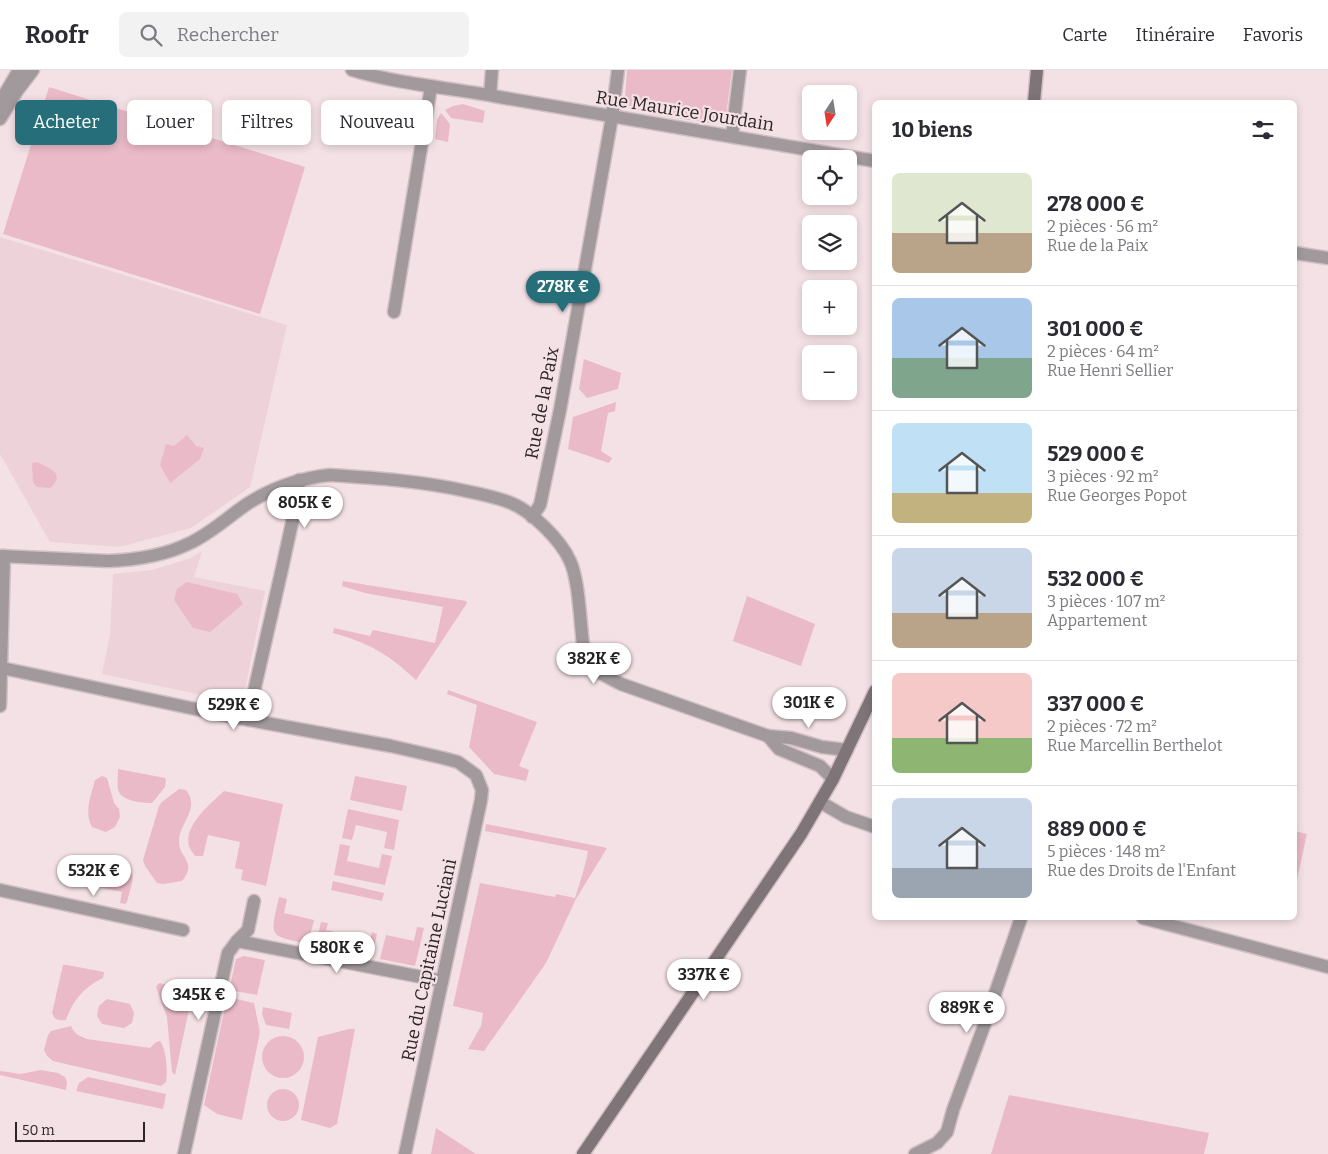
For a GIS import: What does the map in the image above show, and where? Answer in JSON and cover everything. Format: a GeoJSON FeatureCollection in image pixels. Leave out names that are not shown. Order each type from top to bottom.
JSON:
{"type":"FeatureCollection","features":[{"type":"Feature","properties":{"kind":"main road"},"geometry":{"type":"LineString","coordinates":[[1034,100],[1037,70]]}},
{"type":"Feature","properties":{"kind":"main road"},"geometry":{"type":"LineString","coordinates":[[584,1154],[796,841],[833,779],[872,697]]}},
{"type":"Feature","properties":{"kind":"street"},"geometry":{"type":"LineString","coordinates":[[0,102],[19,70]]}},
{"type":"Feature","properties":{"kind":"street"},"geometry":{"type":"LineString","coordinates":[[0,120],[17,91],[33,70]]}},
{"type":"Feature","properties":{"kind":"street","name":"Rue Maurice Jourdain"},"geometry":{"type":"LineString","coordinates":[[352,70],[377,78],[490,95],[872,159]]}},
{"type":"Feature","properties":{"kind":"street"},"geometry":{"type":"LineString","coordinates":[[490,95],[492,70]]}},
{"type":"Feature","properties":{"kind":"street","name":"Rue de la Paix"},"geometry":{"type":"LineString","coordinates":[[532,517],[540,505],[545,483],[612,117],[618,70]]}},
{"type":"Feature","properties":{"kind":"street"},"geometry":{"type":"LineString","coordinates":[[732,136],[740,70]]}},
{"type":"Feature","properties":{"kind":"street"},"geometry":{"type":"LineString","coordinates":[[394,312],[431,87]]}},
{"type":"Feature","properties":{"kind":"street"},"geometry":{"type":"LineString","coordinates":[[1297,253],[1328,258]]}},
{"type":"Feature","properties":{"kind":"street"},"geometry":{"type":"LineString","coordinates":[[0,706],[2,556],[124,561],[152,556],[191,543],[262,496],[298,480],[330,474],[434,484],[513,503],[555,538],[571,562],[574,572],[583,644],[591,664],[598,672],[636,691],[768,736],[791,738],[822,747],[847,750]]}},
{"type":"Feature","properties":{"kind":"street"},"geometry":{"type":"LineString","coordinates":[[2,668],[249,720],[297,500],[298,480]]}},
{"type":"Feature","properties":{"kind":"street","name":"Rue du Capitaine Luciani"},"geometry":{"type":"LineString","coordinates":[[249,720],[390,746],[458,762],[476,774],[482,790],[405,1154]]}},
{"type":"Feature","properties":{"kind":"street"},"geometry":{"type":"LineString","coordinates":[[768,736],[779,749],[820,766],[833,779]]}},
{"type":"Feature","properties":{"kind":"street"},"geometry":{"type":"LineString","coordinates":[[820,802],[846,817],[872,826]]}},
{"type":"Feature","properties":{"kind":"street"},"geometry":{"type":"LineString","coordinates":[[0,890],[183,930]]}},
{"type":"Feature","properties":{"kind":"street"},"geometry":{"type":"LineString","coordinates":[[184,1154],[228,953],[236,941],[248,930],[254,901]]}},
{"type":"Feature","properties":{"kind":"street"},"geometry":{"type":"LineString","coordinates":[[915,1154],[937,1143],[947,1132],[953,1110],[1020,920]]}},
{"type":"Feature","properties":{"kind":"street"},"geometry":{"type":"LineString","coordinates":[[1150,920],[1328,968]]}},
{"type":"Feature","properties":{"kind":"street"},"geometry":{"type":"LineString","coordinates":[[236,941],[442,981]]}},
{"type":"Feature","properties":{"kind":"shaded area"},"geometry":{"type":"Polygon","coordinates":[[[627,70],[732,70],[726,116],[715,124],[650,114],[631,108],[626,102],[625,96],[627,70]]]}},
{"type":"Feature","properties":{"kind":"shaded area"},"geometry":{"type":"Polygon","coordinates":[[[49,87],[91,100],[45,100],[49,87]]]}},
{"type":"Feature","properties":{"kind":"shaded area"},"geometry":{"type":"Polygon","coordinates":[[[463,104],[485,111],[483,123],[451,118],[445,110],[463,104]]]}},
{"type":"Feature","properties":{"kind":"shaded area"},"geometry":{"type":"Polygon","coordinates":[[[117,108],[127,111],[127,145],[212,145],[212,138],[222,141],[222,145],[235,145],[305,167],[260,314],[3,234],[31,145],[117,145],[117,108]]]}},
{"type":"Feature","properties":{"kind":"shaded area"},"geometry":{"type":"Polygon","coordinates":[[[441,113],[450,124],[448,142],[435,139],[437,120],[441,113]]]}},
{"type":"Feature","properties":{"kind":"shaded area"},"geometry":{"type":"Polygon","coordinates":[[[0,237],[287,325],[250,487],[191,528],[119,547],[50,542],[0,454],[0,237]]]}},
{"type":"Feature","properties":{"kind":"shaded area"},"geometry":{"type":"Polygon","coordinates":[[[584,359],[621,373],[618,389],[587,398],[579,389],[584,359]]]}},
{"type":"Feature","properties":{"kind":"shaded area"},"geometry":{"type":"Polygon","coordinates":[[[616,402],[615,411],[608,413],[601,451],[612,458],[609,463],[568,449],[573,417],[616,402]]]}},
{"type":"Feature","properties":{"kind":"shaded area"},"geometry":{"type":"Polygon","coordinates":[[[187,435],[196,446],[204,448],[200,459],[170,483],[160,465],[166,444],[174,446],[187,435]]]}},
{"type":"Feature","properties":{"kind":"shaded area"},"geometry":{"type":"Polygon","coordinates":[[[37,462],[51,469],[57,475],[55,483],[50,488],[37,487],[33,482],[32,463],[37,462]]]}},
{"type":"Feature","properties":{"kind":"shaded area"},"geometry":{"type":"Polygon","coordinates":[[[202,551],[194,577],[265,591],[244,695],[230,701],[102,674],[110,635],[113,574],[152,570],[191,558],[202,551]]]}},
{"type":"Feature","properties":{"kind":"shaded area"},"geometry":{"type":"Polygon","coordinates":[[[343,581],[466,601],[467,603],[416,680],[378,650],[333,633],[334,628],[370,636],[373,630],[435,643],[443,607],[365,593],[342,586],[343,581]]]}},
{"type":"Feature","properties":{"kind":"shaded area"},"geometry":{"type":"Polygon","coordinates":[[[187,582],[237,594],[243,604],[210,632],[193,628],[174,600],[177,589],[187,582]]]}},
{"type":"Feature","properties":{"kind":"shaded area"},"geometry":{"type":"Polygon","coordinates":[[[747,596],[815,624],[801,666],[733,641],[747,596]]]}},
{"type":"Feature","properties":{"kind":"shaded area"},"geometry":{"type":"Polygon","coordinates":[[[448,690],[537,722],[519,766],[529,770],[526,781],[494,774],[469,747],[477,705],[447,694],[448,690]]]}},
{"type":"Feature","properties":{"kind":"shaded area"},"geometry":{"type":"Polygon","coordinates":[[[118,769],[165,778],[165,787],[152,803],[127,799],[118,789],[118,769]]]}},
{"type":"Feature","properties":{"kind":"shaded area"},"geometry":{"type":"Polygon","coordinates":[[[102,776],[107,778],[114,803],[119,809],[120,817],[115,827],[106,832],[92,827],[88,809],[95,780],[102,776]]]}},
{"type":"Feature","properties":{"kind":"shaded area"},"geometry":{"type":"Polygon","coordinates":[[[355,776],[407,786],[402,811],[350,800],[355,776]]]}},
{"type":"Feature","properties":{"kind":"shaded area"},"geometry":{"type":"Polygon","coordinates":[[[179,789],[186,790],[191,803],[179,842],[188,869],[182,881],[157,883],[143,860],[159,806],[179,789]]]}},
{"type":"Feature","properties":{"kind":"shaded area"},"geometry":{"type":"Polygon","coordinates":[[[224,791],[283,804],[266,886],[241,880],[243,870],[235,868],[240,842],[208,835],[203,856],[195,856],[189,847],[188,838],[194,823],[206,808],[224,791]]]}},
{"type":"Feature","properties":{"kind":"shaded area"},"geometry":{"type":"Polygon","coordinates":[[[348,809],[399,820],[394,850],[384,848],[387,832],[356,825],[352,840],[342,838],[348,809]]]}},
{"type":"Feature","properties":{"kind":"shaded area"},"geometry":{"type":"Polygon","coordinates":[[[486,824],[607,848],[576,899],[546,963],[484,1051],[468,1049],[481,1026],[483,1013],[453,1006],[480,883],[555,897],[556,894],[575,898],[588,851],[485,831],[486,824]]]}},
{"type":"Feature","properties":{"kind":"shaded area"},"geometry":{"type":"Polygon","coordinates":[[[1297,832],[1307,834],[1297,879],[1297,832]]]}},
{"type":"Feature","properties":{"kind":"shaded area"},"geometry":{"type":"Polygon","coordinates":[[[340,844],[350,846],[347,861],[379,868],[382,854],[392,856],[385,885],[334,875],[340,844]]]}},
{"type":"Feature","properties":{"kind":"shaded area"},"geometry":{"type":"Polygon","coordinates":[[[109,863],[126,868],[132,875],[132,885],[125,904],[120,903],[122,892],[78,883],[81,868],[109,863]]]}},
{"type":"Feature","properties":{"kind":"shaded area"},"geometry":{"type":"Polygon","coordinates":[[[333,881],[384,893],[382,901],[331,890],[333,881]]]}},
{"type":"Feature","properties":{"kind":"shaded area"},"geometry":{"type":"Polygon","coordinates":[[[279,897],[287,899],[284,913],[314,920],[308,944],[285,939],[275,932],[274,920],[279,897]]]}},
{"type":"Feature","properties":{"kind":"shaded area"},"geometry":{"type":"Polygon","coordinates":[[[321,922],[328,923],[326,930],[370,940],[372,932],[377,934],[372,957],[316,945],[321,922]]]}},
{"type":"Feature","properties":{"kind":"shaded area"},"geometry":{"type":"Polygon","coordinates":[[[417,927],[424,928],[415,966],[380,959],[386,935],[414,941],[417,927]]]}},
{"type":"Feature","properties":{"kind":"shaded area"},"geometry":{"type":"Polygon","coordinates":[[[244,956],[265,960],[257,995],[229,990],[236,959],[244,956]]]}},
{"type":"Feature","properties":{"kind":"shaded area"},"geometry":{"type":"Polygon","coordinates":[[[63,965],[104,972],[103,978],[90,985],[76,1000],[66,1020],[56,1019],[52,1013],[63,965]]]}},
{"type":"Feature","properties":{"kind":"shaded area"},"geometry":{"type":"Polygon","coordinates":[[[159,983],[193,991],[175,1075],[172,1072],[167,1017],[156,987],[159,983]]]}},
{"type":"Feature","properties":{"kind":"shaded area"},"geometry":{"type":"Polygon","coordinates":[[[227,997],[254,1003],[260,1032],[242,1120],[217,1114],[204,1105],[227,997]]]}},
{"type":"Feature","properties":{"kind":"shaded area"},"geometry":{"type":"Polygon","coordinates":[[[107,999],[130,1004],[134,1013],[132,1023],[124,1028],[102,1024],[97,1016],[99,1006],[107,999]]]}},
{"type":"Feature","properties":{"kind":"shaded area"},"geometry":{"type":"Polygon","coordinates":[[[263,1007],[292,1013],[289,1029],[266,1025],[262,1014],[263,1007]]]}},
{"type":"Feature","properties":{"kind":"shaded area"},"geometry":{"type":"Polygon","coordinates":[[[71,1026],[76,1033],[87,1039],[150,1048],[160,1041],[164,1049],[166,1061],[166,1082],[161,1086],[53,1061],[44,1050],[48,1035],[51,1031],[71,1026]]]}},
{"type":"Feature","properties":{"kind":"shaded area"},"geometry":{"type":"Polygon","coordinates":[[[355,1029],[337,1124],[330,1128],[301,1120],[318,1037],[355,1029]]]}},
{"type":"Feature","properties":{"kind":"shaded area"},"geometry":{"type":"Polygon","coordinates":[[[279,1036],[287,1036],[298,1042],[304,1057],[298,1072],[287,1078],[279,1078],[268,1072],[262,1061],[262,1053],[268,1042],[279,1036]]]}},
{"type":"Feature","properties":{"kind":"shaded area"},"geometry":{"type":"Polygon","coordinates":[[[41,1070],[58,1073],[65,1077],[67,1082],[66,1090],[0,1075],[0,1071],[20,1074],[41,1070]]]}},
{"type":"Feature","properties":{"kind":"shaded area"},"geometry":{"type":"Polygon","coordinates":[[[88,1077],[166,1094],[163,1109],[76,1091],[79,1083],[88,1077]]]}},
{"type":"Feature","properties":{"kind":"shaded area"},"geometry":{"type":"Polygon","coordinates":[[[283,1089],[289,1090],[294,1094],[298,1099],[298,1111],[294,1116],[289,1120],[283,1121],[277,1120],[272,1116],[268,1111],[267,1105],[268,1099],[272,1094],[277,1090],[283,1089]]]}},
{"type":"Feature","properties":{"kind":"shaded area"},"geometry":{"type":"Polygon","coordinates":[[[1009,1095],[1209,1133],[1204,1154],[991,1154],[1009,1095]]]}},
{"type":"Feature","properties":{"kind":"shaded area"},"geometry":{"type":"Polygon","coordinates":[[[436,1128],[476,1154],[431,1154],[436,1128]]]}}]}
